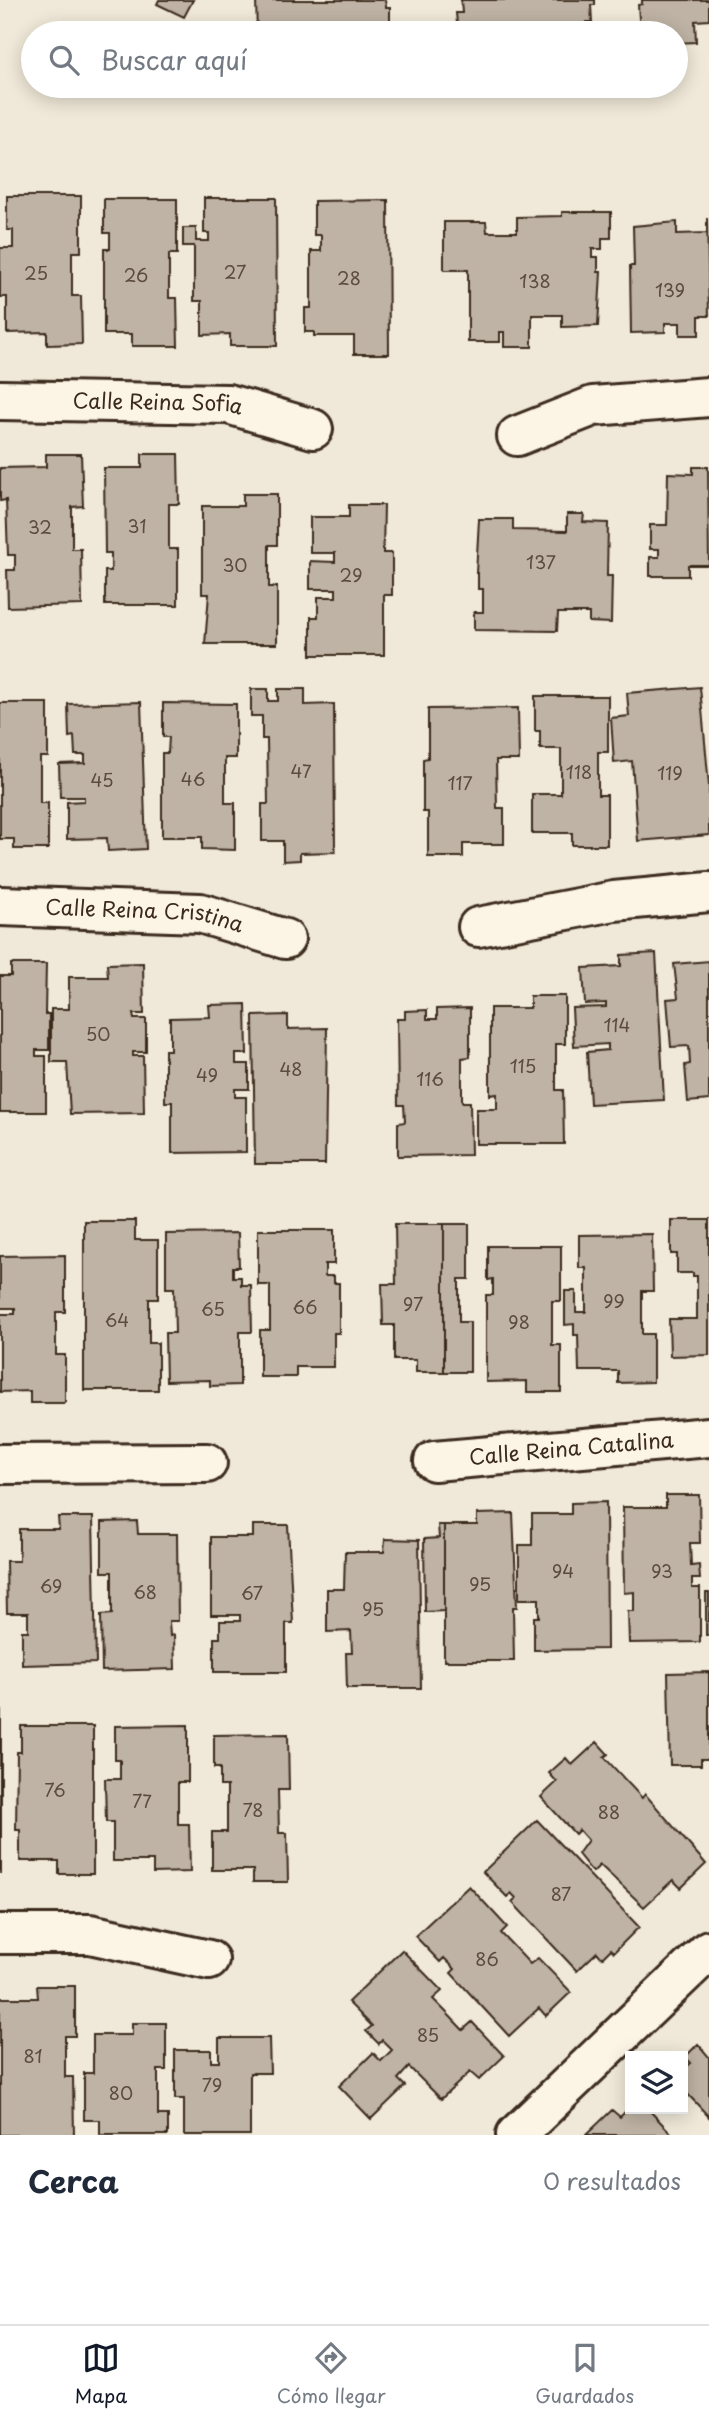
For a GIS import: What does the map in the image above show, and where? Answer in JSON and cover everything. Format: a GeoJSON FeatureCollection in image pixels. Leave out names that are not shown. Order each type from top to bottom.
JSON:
{"type":"FeatureCollection","features":[{"type":"Feature","properties":{"kind":"street"},"geometry":{"type":"LineString","coordinates":[[517,436],[593,406],[709,397]]}},
{"type":"Feature","properties":{"kind":"street","name":"Calle Reina Sofia"},"geometry":{"type":"LineString","coordinates":[[0,400],[228,404],[313,429]]}},
{"type":"Feature","properties":{"kind":"street"},"geometry":{"type":"LineString","coordinates":[[478,927],[614,901],[709,892]]}},
{"type":"Feature","properties":{"kind":"street","name":"Calle Reina Cristina"},"geometry":{"type":"LineString","coordinates":[[0,906],[200,913],[285,939]]}},
{"type":"Feature","properties":{"kind":"street","name":"Calle Reina Catalina"},"geometry":{"type":"LineString","coordinates":[[434,1461],[709,1437]]}},
{"type":"Feature","properties":{"kind":"street"},"geometry":{"type":"LineString","coordinates":[[0,1464],[207,1463]]}},
{"type":"Feature","properties":{"kind":"street"},"geometry":{"type":"LineString","coordinates":[[0,1934],[89,1934],[209,1960]]}},
{"type":"Feature","properties":{"kind":"street"},"geometry":{"type":"LineString","coordinates":[[516,2135],[709,1950]]}},
{"type":"Feature","properties":{"kind":"building"},"geometry":{"type":"Polygon","coordinates":[[[159,0],[193,0],[184,17],[157,4],[159,0]]]}},
{"type":"Feature","properties":{"kind":"building"},"geometry":{"type":"Polygon","coordinates":[[[256,0],[385,0],[386,7],[390,7],[390,21],[257,21],[256,0]]]}},
{"type":"Feature","properties":{"kind":"building"},"geometry":{"type":"Polygon","coordinates":[[[461,0],[595,0],[595,5],[591,5],[592,21],[457,21],[456,13],[462,13],[461,0]]]}},
{"type":"Feature","properties":{"kind":"building"},"geometry":{"type":"Polygon","coordinates":[[[642,0],[709,0],[709,20],[695,21],[696,42],[688,42],[688,21],[639,21],[638,5],[642,4],[642,0]]]}},
{"type":"Feature","properties":{"kind":"building"},"geometry":{"type":"Polygon","coordinates":[[[7,196],[81,196],[81,252],[72,252],[72,296],[81,296],[82,344],[47,345],[47,332],[7,333],[7,297],[0,297],[0,248],[13,248],[13,230],[7,230],[7,196]]]}},
{"type":"Feature","properties":{"kind":"building"},"geometry":{"type":"Polygon","coordinates":[[[204,198],[276,198],[277,346],[230,346],[230,334],[202,335],[202,301],[194,301],[194,246],[183,246],[183,228],[196,228],[196,241],[209,241],[209,233],[204,233],[204,198]]]}},
{"type":"Feature","properties":{"kind":"building"},"geometry":{"type":"Polygon","coordinates":[[[104,199],[177,199],[177,254],[169,254],[169,298],[177,298],[178,346],[132,346],[132,334],[104,334],[104,249],[110,249],[110,233],[104,233],[104,199]]]}},
{"type":"Feature","properties":{"kind":"building"},"geometry":{"type":"Polygon","coordinates":[[[388,200],[389,354],[354,354],[354,336],[314,336],[314,332],[305,332],[305,308],[311,308],[311,251],[321,251],[321,235],[314,235],[314,201],[388,200]]]}},
{"type":"Feature","properties":{"kind":"building"},"geometry":{"type":"Polygon","coordinates":[[[562,212],[611,212],[611,238],[602,238],[602,249],[592,249],[592,257],[598,257],[598,272],[601,272],[598,326],[562,327],[562,315],[532,315],[532,347],[504,347],[504,332],[500,332],[500,342],[468,342],[468,270],[444,270],[444,222],[486,222],[487,232],[517,232],[517,217],[562,216],[562,212]]]}},
{"type":"Feature","properties":{"kind":"building"},"geometry":{"type":"Polygon","coordinates":[[[707,218],[709,316],[699,316],[699,335],[680,335],[680,323],[665,323],[665,332],[631,333],[630,266],[634,266],[633,226],[677,222],[677,234],[707,233],[707,218]]]}},
{"type":"Feature","properties":{"kind":"building"},"geometry":{"type":"Polygon","coordinates":[[[46,454],[81,454],[83,506],[72,507],[72,549],[81,549],[82,605],[8,607],[7,570],[15,570],[15,555],[8,555],[6,500],[0,501],[0,468],[46,467],[46,454]]]}},
{"type":"Feature","properties":{"kind":"building"},"geometry":{"type":"Polygon","coordinates":[[[142,454],[178,454],[179,504],[169,504],[169,549],[178,549],[178,605],[105,605],[105,571],[111,571],[111,553],[105,553],[104,468],[142,468],[142,454]]]}},
{"type":"Feature","properties":{"kind":"building"},"geometry":{"type":"Polygon","coordinates":[[[693,467],[708,467],[709,565],[688,565],[688,576],[650,576],[650,557],[659,557],[659,549],[650,549],[650,525],[667,525],[668,473],[693,474],[693,467]]]}},
{"type":"Feature","properties":{"kind":"building"},"geometry":{"type":"Polygon","coordinates":[[[243,494],[277,494],[277,545],[269,545],[269,587],[277,587],[277,644],[205,644],[209,594],[202,594],[202,506],[243,506],[243,494]]]}},
{"type":"Feature","properties":{"kind":"building"},"geometry":{"type":"Polygon","coordinates":[[[349,505],[384,505],[383,553],[392,553],[392,595],[384,595],[384,655],[311,655],[311,617],[318,617],[318,597],[336,597],[336,589],[310,589],[310,561],[335,562],[335,553],[310,553],[310,517],[349,517],[349,505]]]}},
{"type":"Feature","properties":{"kind":"building"},"geometry":{"type":"Polygon","coordinates":[[[567,514],[584,514],[583,522],[608,523],[607,576],[612,576],[611,623],[589,622],[589,613],[558,613],[557,631],[474,630],[474,612],[483,612],[483,589],[478,589],[476,573],[479,519],[513,519],[513,530],[567,531],[567,514]]]}},
{"type":"Feature","properties":{"kind":"building"},"geometry":{"type":"Polygon","coordinates":[[[700,687],[709,786],[709,835],[638,841],[632,761],[614,763],[611,718],[629,716],[627,693],[700,687]]]}},
{"type":"Feature","properties":{"kind":"building"},"geometry":{"type":"Polygon","coordinates":[[[251,689],[268,689],[268,701],[278,701],[278,689],[305,689],[305,705],[334,704],[335,852],[300,853],[300,860],[283,861],[283,841],[262,841],[262,804],[268,804],[267,739],[262,739],[262,716],[251,716],[251,689]]]}},
{"type":"Feature","properties":{"kind":"building"},"geometry":{"type":"Polygon","coordinates":[[[535,696],[608,696],[608,752],[598,752],[598,795],[607,795],[607,845],[572,845],[572,833],[532,833],[532,794],[561,794],[561,749],[540,749],[540,731],[535,731],[535,696]]]}},
{"type":"Feature","properties":{"kind":"building"},"geometry":{"type":"Polygon","coordinates":[[[141,702],[146,849],[108,851],[107,838],[67,839],[67,802],[84,801],[84,797],[60,797],[59,764],[85,763],[85,755],[75,755],[74,736],[69,737],[68,704],[141,702]]]}},
{"type":"Feature","properties":{"kind":"building"},"geometry":{"type":"Polygon","coordinates":[[[0,703],[48,703],[48,757],[40,757],[40,803],[48,803],[48,849],[14,849],[14,839],[0,839],[0,703]]]}},
{"type":"Feature","properties":{"kind":"building"},"geometry":{"type":"Polygon","coordinates":[[[163,703],[236,704],[236,758],[225,758],[225,803],[235,803],[235,850],[202,849],[202,837],[162,837],[162,753],[168,753],[169,737],[163,737],[163,703]]]}},
{"type":"Feature","properties":{"kind":"building"},"geometry":{"type":"Polygon","coordinates":[[[518,708],[519,760],[496,760],[497,808],[504,808],[504,844],[463,844],[463,857],[428,857],[428,812],[423,812],[423,759],[428,758],[428,709],[518,708]]]}},
{"type":"Feature","properties":{"kind":"building"},"geometry":{"type":"Polygon","coordinates":[[[656,953],[664,1100],[590,1104],[587,1052],[608,1050],[608,1044],[574,1046],[572,1008],[606,1007],[606,1003],[585,1004],[583,968],[621,966],[621,955],[656,953]]]}},
{"type":"Feature","properties":{"kind":"building"},"geometry":{"type":"Polygon","coordinates":[[[709,961],[709,1100],[688,1102],[685,1065],[690,1064],[689,1046],[671,1047],[667,999],[678,998],[674,964],[709,961]]]}},
{"type":"Feature","properties":{"kind":"building"},"geometry":{"type":"Polygon","coordinates":[[[143,963],[144,1014],[133,1014],[134,1019],[146,1019],[146,1052],[133,1052],[133,1056],[143,1056],[144,1113],[70,1114],[67,1062],[51,1062],[51,1009],[69,1009],[69,977],[108,977],[107,964],[143,963]]]}},
{"type":"Feature","properties":{"kind":"building"},"geometry":{"type":"Polygon","coordinates":[[[11,964],[46,964],[45,1014],[49,1014],[49,1050],[36,1050],[36,1056],[46,1056],[46,1112],[0,1112],[0,976],[11,976],[11,964]]]}},
{"type":"Feature","properties":{"kind":"building"},"geometry":{"type":"Polygon","coordinates":[[[530,996],[565,996],[565,1044],[556,1044],[556,1090],[563,1090],[564,1144],[476,1144],[476,1109],[497,1109],[497,1094],[490,1095],[490,1008],[530,1008],[530,996]]]}},
{"type":"Feature","properties":{"kind":"building"},"geometry":{"type":"Polygon","coordinates":[[[246,1004],[247,1054],[236,1054],[236,1064],[249,1064],[249,1089],[235,1089],[235,1097],[246,1097],[246,1152],[172,1153],[172,1102],[165,1102],[165,1050],[170,1050],[170,1018],[210,1017],[209,1005],[246,1004]]]}},
{"type":"Feature","properties":{"kind":"building"},"geometry":{"type":"Polygon","coordinates":[[[470,1008],[470,1057],[462,1058],[462,1102],[470,1102],[471,1155],[398,1156],[398,1123],[405,1122],[404,1105],[398,1105],[397,1019],[405,1019],[405,1011],[427,1010],[427,1019],[437,1019],[437,1009],[470,1008]]]}},
{"type":"Feature","properties":{"kind":"building"},"geometry":{"type":"Polygon","coordinates":[[[288,1015],[288,1029],[327,1028],[325,1164],[255,1164],[253,1016],[288,1015]]]}},
{"type":"Feature","properties":{"kind":"building"},"geometry":{"type":"Polygon","coordinates":[[[671,1220],[709,1220],[709,1355],[670,1356],[669,1319],[697,1319],[697,1276],[693,1276],[693,1273],[677,1273],[677,1254],[671,1254],[671,1220]]]}},
{"type":"Feature","properties":{"kind":"building"},"geometry":{"type":"Polygon","coordinates":[[[84,1221],[135,1221],[135,1240],[158,1240],[158,1299],[149,1299],[149,1343],[158,1343],[158,1390],[84,1390],[84,1221]]]}},
{"type":"Feature","properties":{"kind":"building"},"geometry":{"type":"Polygon","coordinates":[[[395,1224],[444,1224],[444,1372],[416,1372],[416,1360],[394,1360],[394,1325],[383,1325],[382,1284],[396,1284],[395,1224]]]}},
{"type":"Feature","properties":{"kind":"building"},"geometry":{"type":"Polygon","coordinates":[[[444,1224],[469,1224],[469,1279],[459,1279],[459,1322],[470,1322],[470,1372],[444,1372],[444,1224]]]}},
{"type":"Feature","properties":{"kind":"building"},"geometry":{"type":"Polygon","coordinates":[[[258,1230],[334,1230],[334,1264],[325,1264],[325,1276],[334,1276],[334,1283],[339,1283],[339,1333],[334,1333],[334,1367],[296,1367],[296,1377],[260,1377],[260,1330],[270,1330],[270,1285],[258,1285],[258,1230]]]}},
{"type":"Feature","properties":{"kind":"building"},"geometry":{"type":"Polygon","coordinates":[[[238,1233],[239,1267],[233,1267],[233,1277],[241,1277],[241,1285],[251,1285],[252,1332],[240,1332],[240,1385],[210,1386],[210,1380],[166,1381],[165,1333],[175,1333],[174,1288],[166,1288],[166,1234],[238,1233]]]}},
{"type":"Feature","properties":{"kind":"building"},"geometry":{"type":"Polygon","coordinates":[[[652,1234],[653,1291],[642,1291],[642,1334],[653,1334],[653,1382],[618,1383],[618,1371],[579,1371],[578,1335],[574,1335],[574,1324],[565,1325],[565,1291],[576,1291],[576,1312],[586,1312],[586,1268],[579,1268],[579,1235],[652,1234]]]}},
{"type":"Feature","properties":{"kind":"building"},"geometry":{"type":"Polygon","coordinates":[[[488,1246],[561,1246],[561,1301],[552,1301],[552,1345],[561,1345],[561,1392],[527,1392],[527,1381],[486,1382],[486,1295],[493,1295],[493,1279],[488,1280],[488,1246]]]}},
{"type":"Feature","properties":{"kind":"building"},"geometry":{"type":"Polygon","coordinates":[[[65,1255],[65,1312],[56,1312],[56,1355],[65,1355],[65,1403],[30,1403],[30,1391],[0,1392],[0,1314],[15,1314],[15,1308],[0,1308],[0,1256],[65,1255]]]}},
{"type":"Feature","properties":{"kind":"building"},"geometry":{"type":"Polygon","coordinates":[[[666,1495],[699,1495],[700,1543],[690,1543],[691,1566],[699,1565],[700,1579],[692,1579],[692,1588],[700,1588],[700,1642],[629,1643],[628,1611],[634,1611],[634,1592],[624,1593],[623,1507],[666,1507],[666,1495]]]}},
{"type":"Feature","properties":{"kind":"building"},"geometry":{"type":"Polygon","coordinates":[[[606,1502],[607,1649],[534,1650],[534,1617],[539,1617],[539,1599],[519,1599],[519,1545],[532,1545],[532,1514],[571,1514],[571,1503],[606,1502]]]}},
{"type":"Feature","properties":{"kind":"building"},"geometry":{"type":"Polygon","coordinates":[[[513,1513],[517,1607],[513,1607],[514,1661],[444,1661],[444,1525],[477,1525],[477,1514],[513,1513]]]}},
{"type":"Feature","properties":{"kind":"building"},"geometry":{"type":"Polygon","coordinates":[[[58,1517],[93,1517],[96,1663],[22,1665],[22,1631],[28,1631],[28,1613],[7,1613],[6,1561],[19,1561],[19,1529],[59,1529],[58,1517]]]}},
{"type":"Feature","properties":{"kind":"building"},"geometry":{"type":"Polygon","coordinates":[[[137,1521],[138,1534],[177,1534],[178,1621],[169,1621],[170,1636],[174,1635],[175,1669],[102,1671],[101,1615],[112,1614],[112,1572],[102,1572],[102,1522],[137,1521]]]}},
{"type":"Feature","properties":{"kind":"building"},"geometry":{"type":"Polygon","coordinates":[[[253,1525],[288,1525],[293,1623],[286,1623],[286,1672],[214,1672],[214,1638],[220,1638],[220,1621],[240,1621],[240,1615],[211,1615],[211,1537],[253,1537],[253,1525]]]}},
{"type":"Feature","properties":{"kind":"building"},"geometry":{"type":"Polygon","coordinates":[[[438,1525],[444,1525],[444,1611],[425,1612],[424,1539],[439,1538],[438,1525]]]}},
{"type":"Feature","properties":{"kind":"building"},"geometry":{"type":"Polygon","coordinates":[[[385,1539],[419,1540],[421,1688],[347,1688],[346,1653],[352,1653],[351,1631],[327,1632],[327,1589],[344,1589],[345,1552],[384,1552],[385,1539]]]}},
{"type":"Feature","properties":{"kind":"building"},"geometry":{"type":"Polygon","coordinates":[[[706,1593],[709,1593],[709,1635],[706,1635],[706,1593]]]}},
{"type":"Feature","properties":{"kind":"building"},"geometry":{"type":"Polygon","coordinates":[[[709,1672],[709,1759],[701,1759],[701,1765],[670,1765],[668,1673],[709,1672]]]}},
{"type":"Feature","properties":{"kind":"building"},"geometry":{"type":"Polygon","coordinates":[[[1,1704],[1,1873],[0,1873],[1,1704]]]}},
{"type":"Feature","properties":{"kind":"building"},"geometry":{"type":"Polygon","coordinates":[[[188,1725],[188,1782],[178,1782],[178,1824],[189,1824],[190,1872],[153,1873],[153,1861],[113,1861],[113,1822],[106,1822],[105,1779],[120,1779],[120,1760],[115,1760],[115,1726],[188,1725]]]}},
{"type":"Feature","properties":{"kind":"building"},"geometry":{"type":"Polygon","coordinates":[[[21,1726],[93,1726],[93,1874],[59,1874],[59,1861],[20,1861],[20,1830],[16,1830],[17,1752],[21,1752],[21,1726]]]}},
{"type":"Feature","properties":{"kind":"building"},"geometry":{"type":"Polygon","coordinates":[[[288,1734],[289,1790],[278,1790],[279,1833],[287,1833],[288,1882],[253,1882],[253,1870],[212,1870],[212,1832],[227,1832],[227,1786],[220,1786],[220,1768],[214,1768],[214,1735],[288,1734]]]}},
{"type":"Feature","properties":{"kind":"building"},"geometry":{"type":"Polygon","coordinates":[[[597,1742],[608,1754],[604,1757],[642,1798],[645,1794],[706,1864],[681,1888],[673,1880],[644,1907],[600,1865],[593,1872],[590,1869],[578,1854],[588,1840],[579,1830],[575,1834],[541,1797],[557,1782],[549,1773],[566,1758],[572,1765],[597,1742]]]}},
{"type":"Feature","properties":{"kind":"building"},"geometry":{"type":"Polygon","coordinates":[[[537,1820],[639,1927],[614,1952],[611,1949],[602,1958],[597,1952],[577,1971],[512,1902],[516,1898],[511,1893],[507,1897],[483,1872],[537,1820]]]}},
{"type":"Feature","properties":{"kind":"building"},"geometry":{"type":"Polygon","coordinates":[[[469,1886],[507,1927],[501,1933],[530,1964],[538,1958],[571,1992],[546,2016],[539,2008],[509,2036],[451,1973],[455,1969],[444,1958],[440,1962],[415,1936],[469,1886]]]}},
{"type":"Feature","properties":{"kind":"building"},"geometry":{"type":"Polygon","coordinates":[[[402,1950],[442,1991],[433,1999],[463,2030],[472,2022],[504,2056],[479,2080],[470,2072],[441,2099],[409,2067],[398,2079],[405,2086],[371,2119],[339,2086],[373,2053],[381,2061],[392,2050],[382,2040],[379,2044],[366,2031],[372,2026],[348,2002],[402,1950]]]}},
{"type":"Feature","properties":{"kind":"building"},"geometry":{"type":"Polygon","coordinates":[[[37,1986],[75,1986],[75,2036],[65,2036],[65,2077],[73,2077],[74,2135],[0,2135],[0,1998],[38,1998],[37,1986]]]}},
{"type":"Feature","properties":{"kind":"building"},"geometry":{"type":"Polygon","coordinates":[[[132,2023],[166,2023],[166,2070],[158,2070],[158,2115],[168,2115],[168,2135],[100,2135],[100,2120],[84,2120],[84,2073],[93,2073],[93,2035],[132,2035],[132,2023]]]}},
{"type":"Feature","properties":{"kind":"building"},"geometry":{"type":"Polygon","coordinates":[[[219,2038],[269,2038],[270,2073],[250,2073],[250,2135],[184,2135],[184,2099],[175,2099],[175,2050],[211,2050],[211,2062],[219,2062],[219,2038]]]}},
{"type":"Feature","properties":{"kind":"building"},"geometry":{"type":"Polygon","coordinates":[[[698,2044],[709,2057],[709,2117],[688,2094],[688,2066],[691,2063],[688,2054],[698,2044]]]}},
{"type":"Feature","properties":{"kind":"building"},"geometry":{"type":"Polygon","coordinates":[[[612,2110],[620,2117],[625,2112],[653,2114],[673,2135],[586,2135],[612,2110]]]}}]}
